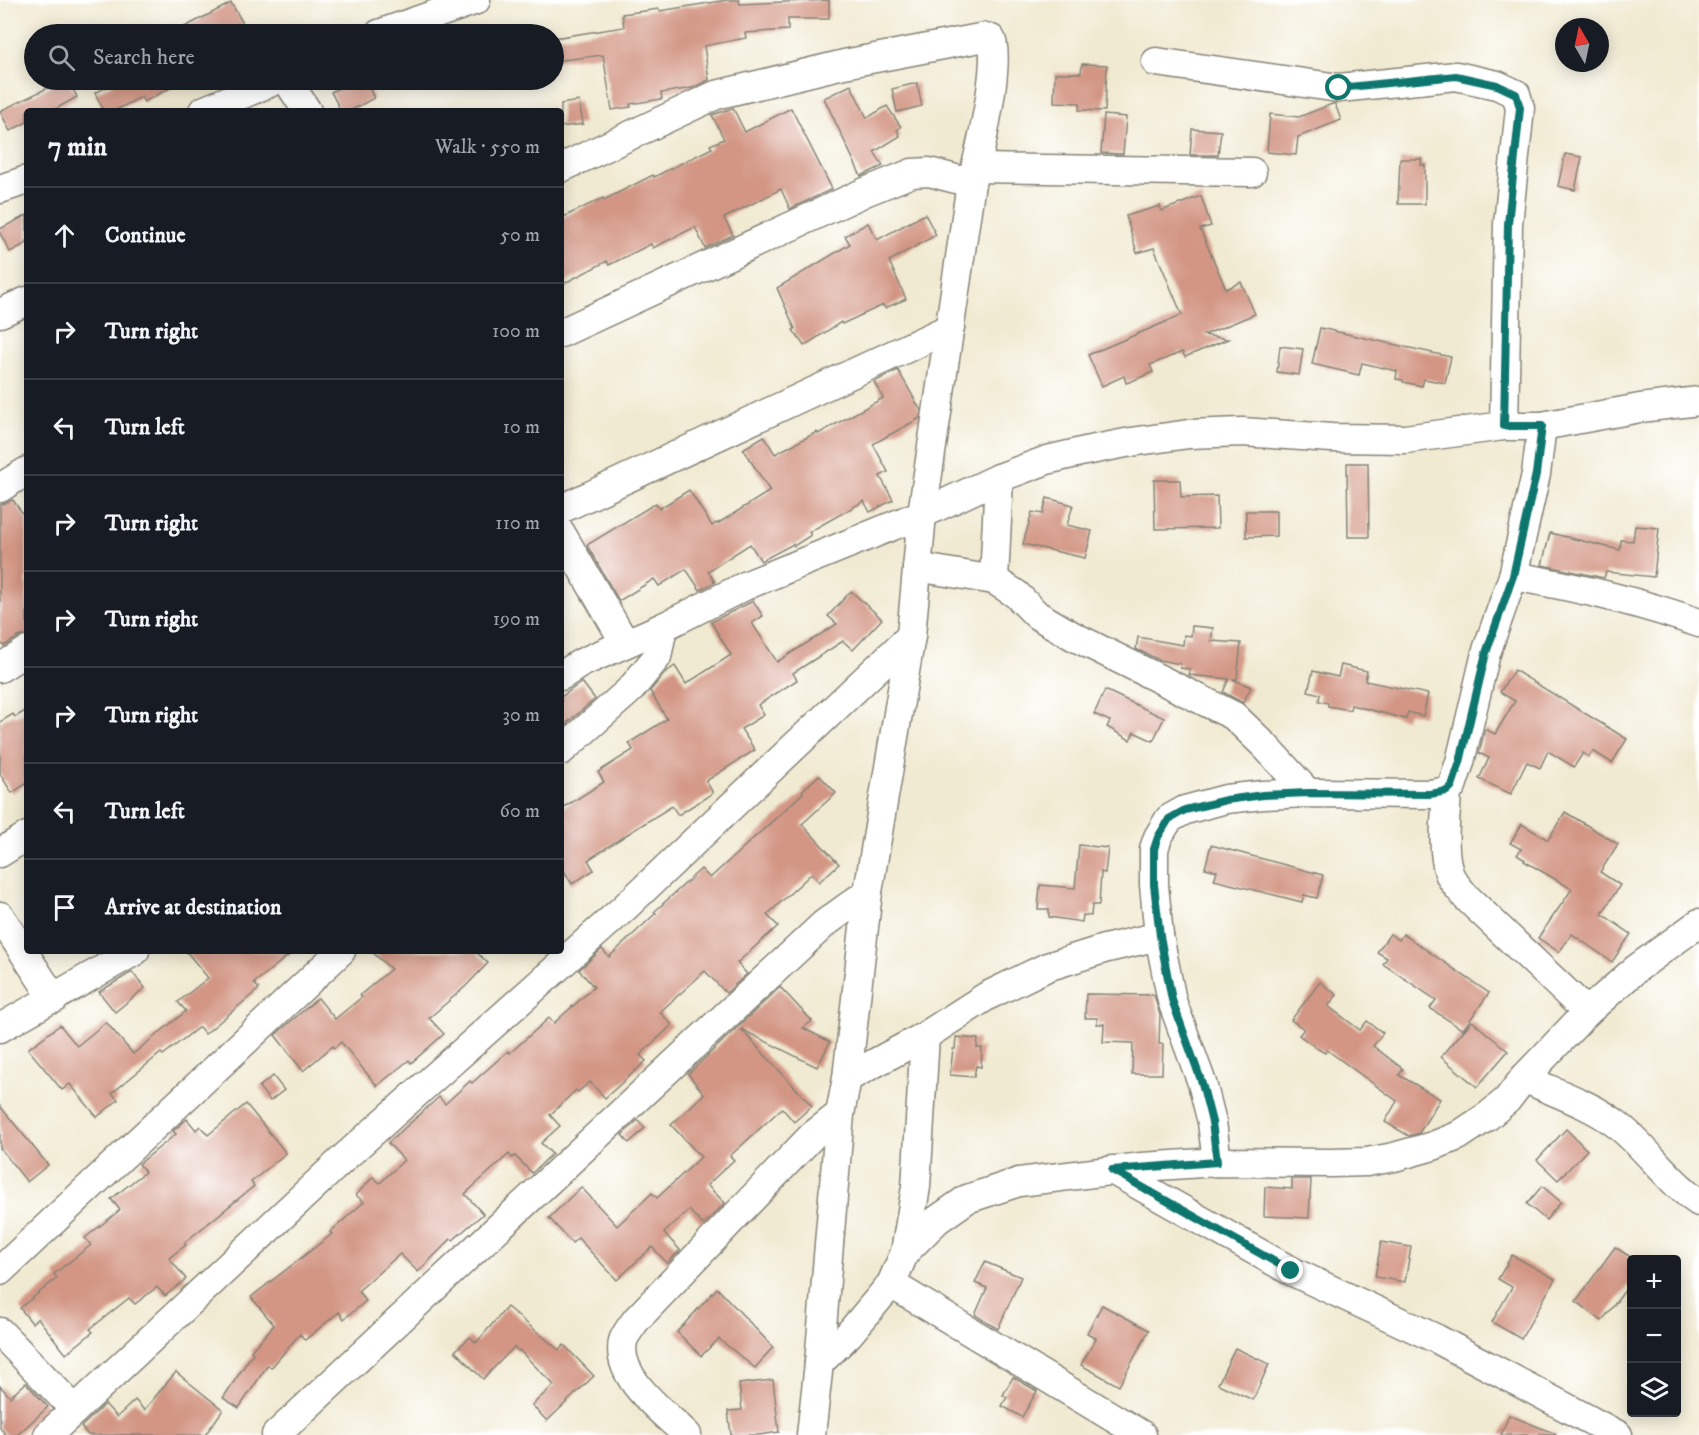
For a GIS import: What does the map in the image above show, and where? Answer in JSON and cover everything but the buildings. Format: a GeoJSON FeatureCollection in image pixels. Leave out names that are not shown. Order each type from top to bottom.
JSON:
{"type":"FeatureCollection","features":[{"type":"Feature","properties":{"kind":"street"},"geometry":{"type":"LineString","coordinates":[[408,24],[476,0]]}},
{"type":"Feature","properties":{"kind":"street"},"geometry":{"type":"LineString","coordinates":[[564,167],[716,95],[844,64],[985,38],[991,39],[994,44],[994,58],[973,176],[921,514],[911,636],[868,892],[847,1078],[840,1114],[811,1435]]}},
{"type":"Feature","properties":{"kind":"street"},"geometry":{"type":"LineString","coordinates":[[1156,62],[1339,88],[1456,76],[1497,85],[1516,94],[1520,108],[1508,224],[1504,426]]}},
{"type":"Feature","properties":{"kind":"street"},"geometry":{"type":"LineString","coordinates":[[210,108],[252,90]]}},
{"type":"Feature","properties":{"kind":"street"},"geometry":{"type":"LineString","coordinates":[[294,90],[305,108]]}},
{"type":"Feature","properties":{"kind":"street"},"geometry":{"type":"LineString","coordinates":[[564,332],[865,192],[912,173],[929,171],[973,176],[1252,172]]}},
{"type":"Feature","properties":{"kind":"street"},"geometry":{"type":"LineString","coordinates":[[0,189],[24,181]]}},
{"type":"Feature","properties":{"kind":"street"},"geometry":{"type":"LineString","coordinates":[[0,313],[24,302]]}},
{"type":"Feature","properties":{"kind":"street"},"geometry":{"type":"LineString","coordinates":[[564,508],[950,328]]}},
{"type":"Feature","properties":{"kind":"street"},"geometry":{"type":"LineString","coordinates":[[564,674],[581,663],[663,627],[747,585],[921,514],[999,478],[1047,460],[1131,442],[1189,434],[1242,432],[1332,438],[1405,439],[1504,426],[1542,426],[1699,400]]}},
{"type":"Feature","properties":{"kind":"street"},"geometry":{"type":"LineString","coordinates":[[1217,1162],[1202,1083],[1172,1000],[1160,936],[1154,885],[1154,849],[1158,837],[1169,819],[1185,810],[1226,800],[1263,795],[1308,793],[1430,794],[1447,791],[1452,786],[1460,762],[1486,653],[1513,576],[1536,474],[1542,426]]}},
{"type":"Feature","properties":{"kind":"street"},"geometry":{"type":"LineString","coordinates":[[0,488],[24,473]]}},
{"type":"Feature","properties":{"kind":"street"},"geometry":{"type":"LineString","coordinates":[[994,580],[999,478]]}},
{"type":"Feature","properties":{"kind":"street"},"geometry":{"type":"LineString","coordinates":[[564,538],[625,643]]}},
{"type":"Feature","properties":{"kind":"street"},"geometry":{"type":"LineString","coordinates":[[917,567],[994,580],[1016,594],[1037,615],[1073,636],[1234,716],[1308,793]]}},
{"type":"Feature","properties":{"kind":"street"},"geometry":{"type":"LineString","coordinates":[[1513,576],[1584,588],[1648,605],[1699,623]]}},
{"type":"Feature","properties":{"kind":"street"},"geometry":{"type":"LineString","coordinates":[[564,748],[631,689],[657,657],[663,627]]}},
{"type":"Feature","properties":{"kind":"street"},"geometry":{"type":"LineString","coordinates":[[48,1435],[346,1156],[622,910],[911,636]]}},
{"type":"Feature","properties":{"kind":"street"},"geometry":{"type":"LineString","coordinates":[[0,668],[24,653]]}},
{"type":"Feature","properties":{"kind":"street"},"geometry":{"type":"LineString","coordinates":[[1447,791],[1444,841],[1449,874],[1454,882],[1466,897],[1587,1012]]}},
{"type":"Feature","properties":{"kind":"street"},"geometry":{"type":"LineString","coordinates":[[0,853],[24,838]]}},
{"type":"Feature","properties":{"kind":"street"},"geometry":{"type":"LineString","coordinates":[[276,1435],[815,932],[868,892]]}},
{"type":"Feature","properties":{"kind":"street"},"geometry":{"type":"LineString","coordinates":[[0,916],[24,953]]}},
{"type":"Feature","properties":{"kind":"street"},"geometry":{"type":"LineString","coordinates":[[904,1252],[937,1220],[968,1198],[1019,1182],[1112,1170],[1217,1162],[1367,1162],[1433,1146],[1458,1136],[1507,1100],[1524,1078],[1587,1012],[1636,969],[1699,922]]}},
{"type":"Feature","properties":{"kind":"street"},"geometry":{"type":"LineString","coordinates":[[847,1078],[925,1035],[987,996],[1047,967],[1104,949],[1160,936]]}},
{"type":"Feature","properties":{"kind":"street"},"geometry":{"type":"LineString","coordinates":[[25,954],[54,999]]}},
{"type":"Feature","properties":{"kind":"street"},"geometry":{"type":"LineString","coordinates":[[0,1028],[130,954]]}},
{"type":"Feature","properties":{"kind":"street"},"geometry":{"type":"LineString","coordinates":[[0,1271],[338,954]]}},
{"type":"Feature","properties":{"kind":"street"},"geometry":{"type":"LineString","coordinates":[[819,1363],[849,1334],[891,1284],[904,1252],[916,1187],[925,1035]]}},
{"type":"Feature","properties":{"kind":"street"},"geometry":{"type":"LineString","coordinates":[[1524,1078],[1563,1097],[1582,1103],[1616,1124],[1682,1191],[1699,1202]]}},
{"type":"Feature","properties":{"kind":"street"},"geometry":{"type":"LineString","coordinates":[[687,1435],[640,1390],[622,1360],[623,1339],[636,1320],[812,1136],[840,1114]]}},
{"type":"Feature","properties":{"kind":"street"},"geometry":{"type":"LineString","coordinates":[[1112,1170],[1291,1271],[1437,1339],[1618,1435]]}},
{"type":"Feature","properties":{"kind":"street"},"geometry":{"type":"LineString","coordinates":[[891,1284],[1142,1435]]}},
{"type":"Feature","properties":{"kind":"street"},"geometry":{"type":"LineString","coordinates":[[0,1332],[75,1410]]}},
{"type":"Feature","properties":{"kind":"route"},"geometry":{"type":"LineString","coordinates":[[1291,1271],[1112,1170],[1217,1162],[1212,1122],[1202,1083],[1172,1000],[1156,905],[1154,849],[1169,819],[1202,804],[1263,795],[1308,793],[1440,794],[1452,786],[1473,713],[1486,653],[1513,576],[1536,474],[1542,426],[1504,426],[1508,224],[1520,108],[1516,94],[1497,85],[1456,76],[1339,88]]}}]}
